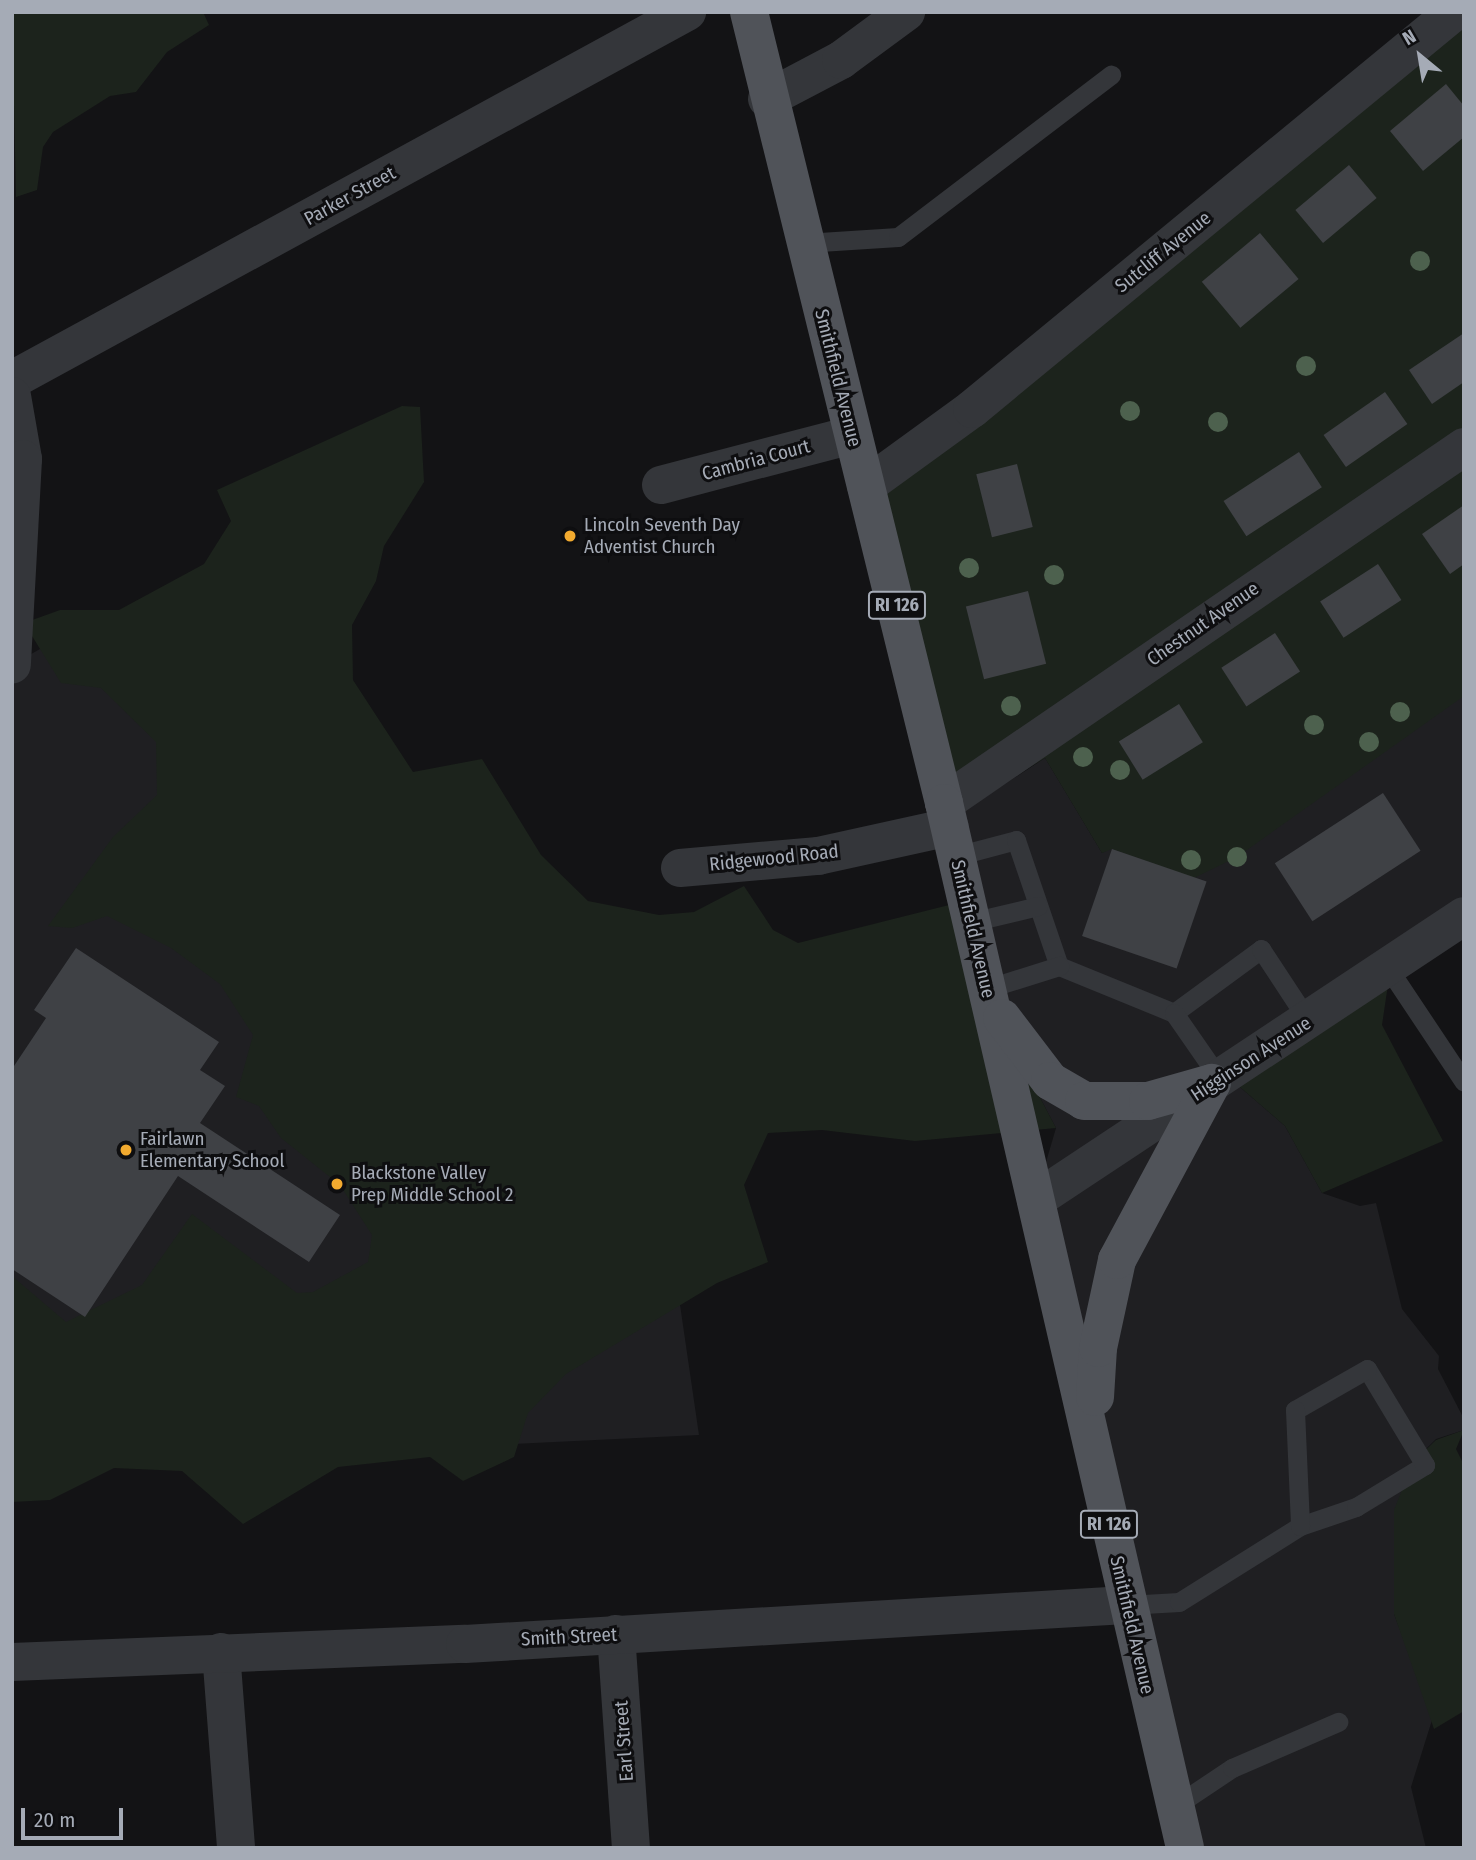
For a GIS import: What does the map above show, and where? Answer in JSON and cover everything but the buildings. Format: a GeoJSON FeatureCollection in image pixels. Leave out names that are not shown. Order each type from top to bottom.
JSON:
{"type":"FeatureCollection","features":[{"type":"Feature","properties":{"kind":"main road","name":"Smithfield Avenue"},"geometry":{"type":"LineString","coordinates":[[749,12],[768,99],[950,829],[1037,1199],[1126,1605],[1185,1848]]}},
{"type":"Feature","properties":{"kind":"main road"},"geometry":{"type":"LineString","coordinates":[[986,991],[1032,1062],[1084,1101],[1147,1101],[1216,1080]]}},
{"type":"Feature","properties":{"kind":"main road"},"geometry":{"type":"LineString","coordinates":[[1090,1439],[1098,1348],[1117,1260],[1216,1080]]}},
{"type":"Feature","properties":{"kind":"street","name":"Parker Street"},"geometry":{"type":"LineString","coordinates":[[12,380],[687,12]]}},
{"type":"Feature","properties":{"kind":"street"},"geometry":{"type":"LineString","coordinates":[[768,99],[841,60],[906,12]]}},
{"type":"Feature","properties":{"kind":"street","name":"Sutcliff Avenue"},"geometry":{"type":"LineString","coordinates":[[866,486],[972,409],[1454,12]]}},
{"type":"Feature","properties":{"kind":"street"},"geometry":{"type":"LineString","coordinates":[[12,396],[23,459],[12,665]]}},
{"type":"Feature","properties":{"kind":"street","name":"Cambria Court"},"geometry":{"type":"LineString","coordinates":[[661,485],[852,435]]}},
{"type":"Feature","properties":{"kind":"street","name":"Chestnut Avenue"},"geometry":{"type":"LineString","coordinates":[[950,829],[1464,447]]}},
{"type":"Feature","properties":{"kind":"street","name":"Ridgewood Road"},"geometry":{"type":"LineString","coordinates":[[680,868],[818,856],[950,829]]}},
{"type":"Feature","properties":{"kind":"street","name":"Higginson Avenue"},"geometry":{"type":"LineString","coordinates":[[1037,1199],[1216,1080],[1390,971],[1464,916]]}},
{"type":"Feature","properties":{"kind":"street","name":"Smith Street"},"geometry":{"type":"LineString","coordinates":[[12,1662],[616,1634],[1126,1605]]}},
{"type":"Feature","properties":{"kind":"street","name":"Earl Street"},"geometry":{"type":"LineString","coordinates":[[616,1634],[631,1848]]}},
{"type":"Feature","properties":{"kind":"street"},"geometry":{"type":"LineString","coordinates":[[221,1652],[236,1848]]}},
{"type":"Feature","properties":{"kind":"lane"},"geometry":{"type":"LineString","coordinates":[[804,243],[898,237],[1111,75]]}},
{"type":"Feature","properties":{"kind":"lane"},"geometry":{"type":"LineString","coordinates":[[950,829],[1016,840],[1059,967]]}},
{"type":"Feature","properties":{"kind":"lane"},"geometry":{"type":"LineString","coordinates":[[971,922],[1038,906]]}},
{"type":"Feature","properties":{"kind":"lane"},"geometry":{"type":"LineString","coordinates":[[1174,1013],[1261,949],[1309,1022]]}},
{"type":"Feature","properties":{"kind":"lane"},"geometry":{"type":"LineString","coordinates":[[986,991],[1059,967],[1174,1013],[1216,1080]]}},
{"type":"Feature","properties":{"kind":"lane"},"geometry":{"type":"LineString","coordinates":[[1390,971],[1464,1082]]}},
{"type":"Feature","properties":{"kind":"lane"},"geometry":{"type":"LineString","coordinates":[[1126,1605],[1178,1602],[1300,1526],[1356,1507],[1425,1465],[1367,1369],[1295,1410],[1300,1526]]}},
{"type":"Feature","properties":{"kind":"lane"},"geometry":{"type":"LineString","coordinates":[[1175,1806],[1231,1768],[1338,1722]]}},
{"type":"Feature","properties":{"kind":"shaded area"},"geometry":{"type":"Polygon","coordinates":[[[12,12],[203,12],[209,25],[167,52],[136,92],[110,96],[53,132],[43,147],[37,190],[16,197],[12,12]]]}},
{"type":"Feature","properties":{"kind":"shaded area"},"geometry":{"type":"Polygon","coordinates":[[[1464,12],[1464,696],[1237,857],[1194,878],[1112,849],[1102,853],[1045,758],[947,818],[866,486],[1464,12]]]}},
{"type":"Feature","properties":{"kind":"shaded area","name":"Blackstone Valley Prep Middle School 2"},"geometry":{"type":"Polygon","coordinates":[[[402,406],[420,407],[424,482],[384,546],[376,581],[352,625],[353,680],[413,772],[482,759],[541,855],[588,901],[659,915],[694,912],[744,886],[773,930],[798,943],[961,902],[995,1012],[1056,1128],[915,1141],[822,1130],[768,1133],[744,1185],[768,1262],[717,1283],[566,1374],[528,1413],[514,1457],[463,1481],[430,1457],[338,1467],[243,1524],[182,1471],[114,1468],[50,1500],[12,1502],[12,1276],[66,1322],[142,1285],[192,1214],[297,1293],[313,1292],[368,1262],[372,1235],[340,1185],[281,1138],[259,1106],[236,1097],[253,1035],[220,984],[171,948],[107,916],[72,928],[48,926],[113,837],[157,795],[156,742],[101,688],[61,683],[24,623],[60,610],[119,610],[204,564],[231,521],[217,490],[402,406]]]}},
{"type":"Feature","properties":{"kind":"shaded area","name":"Blackstone Valley Prep Middle School 2"},"geometry":{"type":"Polygon","coordinates":[[[103,613],[626,934],[699,1435],[12,1468],[12,665],[103,613]]]}},
{"type":"Feature","properties":{"kind":"shaded area"},"geometry":{"type":"Polygon","coordinates":[[[1464,654],[1464,911],[1233,1081],[1285,1126],[1322,1193],[1360,1206],[1376,1203],[1402,1309],[1439,1356],[1438,1369],[1464,1419],[1464,1430],[1436,1439],[1413,1462],[1394,1614],[1433,1717],[1411,1787],[1426,1848],[1186,1848],[1036,1196],[1056,1128],[995,1012],[950,820],[1045,758],[1102,853],[1464,654]]]}},
{"type":"Feature","properties":{"kind":"shaded area"},"geometry":{"type":"Polygon","coordinates":[[[1390,971],[1382,1025],[1443,1141],[1322,1193],[1285,1126],[1233,1081],[1390,971]]]}},
{"type":"Feature","properties":{"kind":"shaded area"},"geometry":{"type":"Polygon","coordinates":[[[1464,1430],[1456,1449],[1464,1465],[1464,1711],[1434,1729],[1394,1614],[1394,1510],[1413,1462],[1436,1440],[1464,1430]]]}},
{"type":"Feature","properties":{"kind":"place","name":"Lincoln Seventh Day Adventist Church"},"geometry":{"type":"Point","coordinates":[570,536]}},
{"type":"Feature","properties":{"kind":"place","name":"Fairlawn Elementary School"},"geometry":{"type":"Point","coordinates":[126,1150]}},
{"type":"Feature","properties":{"kind":"place","name":"Blackstone Valley Prep Middle School 2"},"geometry":{"type":"Point","coordinates":[337,1184]}}]}
